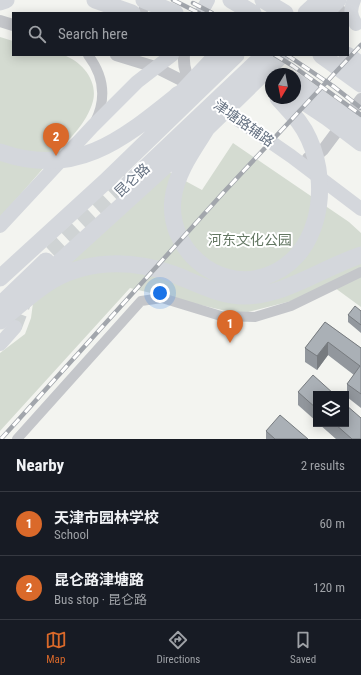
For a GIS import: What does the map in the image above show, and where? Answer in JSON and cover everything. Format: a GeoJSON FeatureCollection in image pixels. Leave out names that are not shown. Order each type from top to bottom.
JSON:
{"type":"FeatureCollection","features":[{"type":"Feature","properties":{"kind":"highway"},"geometry":{"type":"LineString","coordinates":[[0,2],[6,0]]}},
{"type":"Feature","properties":{"kind":"highway"},"geometry":{"type":"LineString","coordinates":[[95,0],[129,12]]}},
{"type":"Feature","properties":{"kind":"highway"},"geometry":{"type":"LineString","coordinates":[[111,0],[141,12]]}},
{"type":"Feature","properties":{"kind":"highway"},"geometry":{"type":"LineString","coordinates":[[144,0],[173,12]]}},
{"type":"Feature","properties":{"kind":"highway"},"geometry":{"type":"LineString","coordinates":[[231,0],[251,12]]}},
{"type":"Feature","properties":{"kind":"highway"},"geometry":{"type":"LineString","coordinates":[[263,0],[282,7]]}},
{"type":"Feature","properties":{"kind":"highway"},"geometry":{"type":"LineString","coordinates":[[307,12],[320,0]]}},
{"type":"Feature","properties":{"kind":"highway"},"geometry":{"type":"LineString","coordinates":[[326,12],[338,0]]}},
{"type":"Feature","properties":{"kind":"highway"},"geometry":{"type":"LineString","coordinates":[[263,12],[282,7]]}},
{"type":"Feature","properties":{"kind":"highway"},"geometry":{"type":"LineString","coordinates":[[349,46],[361,52]]}},
{"type":"Feature","properties":{"kind":"highway"},"geometry":{"type":"LineString","coordinates":[[0,266],[149,126],[189,87],[216,56]]}},
{"type":"Feature","properties":{"kind":"highway"},"geometry":{"type":"LineString","coordinates":[[258,56],[276,68]]}},
{"type":"Feature","properties":{"kind":"highway","name":"昆仑路"},"geometry":{"type":"LineString","coordinates":[[0,304],[263,56]]}},
{"type":"Feature","properties":{"kind":"highway"},"geometry":{"type":"LineString","coordinates":[[5,323],[40,280],[207,128],[281,56]]}},
{"type":"Feature","properties":{"kind":"highway"},"geometry":{"type":"LineString","coordinates":[[322,56],[361,84]]}},
{"type":"Feature","properties":{"kind":"highway"},"geometry":{"type":"LineString","coordinates":[[348,56],[361,65]]}},
{"type":"Feature","properties":{"kind":"highway"},"geometry":{"type":"LineString","coordinates":[[233,57],[265,78]]}},
{"type":"Feature","properties":{"kind":"highway"},"geometry":{"type":"LineString","coordinates":[[233,57],[265,86]]}},
{"type":"Feature","properties":{"kind":"highway","name":"昆仑路"},"geometry":{"type":"LineString","coordinates":[[0,278],[111,176],[233,57]]}},
{"type":"Feature","properties":{"kind":"highway"},"geometry":{"type":"LineString","coordinates":[[301,85],[361,128]]}},
{"type":"Feature","properties":{"kind":"highway"},"geometry":{"type":"LineString","coordinates":[[0,152],[16,158],[41,161],[74,158],[88,154],[117,140],[140,125],[189,87]]}},
{"type":"Feature","properties":{"kind":"highway"},"geometry":{"type":"LineString","coordinates":[[301,100],[361,143]]}},
{"type":"Feature","properties":{"kind":"highway"},"geometry":{"type":"LineString","coordinates":[[207,128],[188,158],[176,184],[172,210],[176,230],[196,261],[222,276],[236,279],[252,279],[272,273],[290,261],[307,240],[316,218],[320,192],[317,162],[309,138],[298,119],[284,104]]}},
{"type":"Feature","properties":{"kind":"highway"},"geometry":{"type":"LineString","coordinates":[[5,323],[46,284],[70,272],[100,265],[132,264],[144,266],[174,274],[213,291],[245,296],[282,289],[361,255]]}},
{"type":"Feature","properties":{"kind":"main road"},"geometry":{"type":"LineString","coordinates":[[202,12],[208,0]]}},
{"type":"Feature","properties":{"kind":"main road"},"geometry":{"type":"LineString","coordinates":[[354,0],[351,7],[351,15],[355,23]]}},
{"type":"Feature","properties":{"kind":"main road"},"geometry":{"type":"LineString","coordinates":[[0,226],[93,126],[137,82],[171,56]]}},
{"type":"Feature","properties":{"kind":"main road","name":"津塘路辅路"},"geometry":{"type":"LineString","coordinates":[[189,87],[291,156],[361,209]]}},
{"type":"Feature","properties":{"kind":"main road"},"geometry":{"type":"LineString","coordinates":[[0,344],[5,323]]}},
{"type":"Feature","properties":{"kind":"street"},"geometry":{"type":"LineString","coordinates":[[143,12],[147,0]]}},
{"type":"Feature","properties":{"kind":"street"},"geometry":{"type":"LineString","coordinates":[[327,0],[342,12]]}},
{"type":"Feature","properties":{"kind":"street"},"geometry":{"type":"LineString","coordinates":[[0,21],[12,25]]}},
{"type":"Feature","properties":{"kind":"street"},"geometry":{"type":"LineString","coordinates":[[89,56],[97,68],[102,84],[102,100],[98,116],[93,126]]}},
{"type":"Feature","properties":{"kind":"street","name":"津塘路辅路"},"geometry":{"type":"LineString","coordinates":[[119,56],[155,68],[189,87]]}},
{"type":"Feature","properties":{"kind":"street"},"geometry":{"type":"LineString","coordinates":[[184,56],[184,65],[189,87]]}},
{"type":"Feature","properties":{"kind":"street"},"geometry":{"type":"LineString","coordinates":[[291,156],[309,158],[317,155],[323,150],[361,98]]}},
{"type":"Feature","properties":{"kind":"street"},"geometry":{"type":"LineString","coordinates":[[18,439],[141,301],[162,298],[221,316],[255,318],[291,306],[361,272]]}},
{"type":"Feature","properties":{"kind":"green space"},"geometry":{"type":"Polygon","coordinates":[[[0,37],[12,41],[12,56],[65,56],[70,58],[82,67],[91,79],[94,94],[90,109],[81,125],[0,218],[0,37]]]}},
{"type":"Feature","properties":{"kind":"green space","name":"河东文化公园"},"geometry":{"type":"Polygon","coordinates":[[[233,143],[349,222],[361,233],[361,307],[331,285],[303,298],[248,312],[230,312],[130,288],[0,431],[0,353],[25,334],[31,318],[33,303],[68,263],[167,171],[202,190],[233,143]]]}},
{"type":"Feature","properties":{"kind":"building"},"geometry":{"type":"Polygon","coordinates":[[[355,306],[361,311],[361,325],[348,315],[355,306]]]}},
{"type":"Feature","properties":{"kind":"building"},"geometry":{"type":"Polygon","coordinates":[[[325,322],[361,348],[361,394],[347,384],[360,366],[328,342],[317,356],[305,348],[325,322]]]}},
{"type":"Feature","properties":{"kind":"building"},"geometry":{"type":"Polygon","coordinates":[[[313,375],[331,391],[313,391],[313,405],[298,392],[313,375]]]}},
{"type":"Feature","properties":{"kind":"building"},"geometry":{"type":"Polygon","coordinates":[[[349,408],[361,418],[361,439],[352,439],[338,427],[349,427],[349,408]]]}},
{"type":"Feature","properties":{"kind":"building"},"geometry":{"type":"Polygon","coordinates":[[[280,415],[308,439],[275,439],[266,431],[280,415]]]}},
{"type":"Feature","properties":{"kind":"tunnel"},"geometry":{"type":"LineString","coordinates":[[40,270],[49,254],[130,178]]}},
{"type":"Feature","properties":{"kind":"tunnel"},"geometry":{"type":"LineString","coordinates":[[15,327],[26,298]]}},
{"type":"Feature","properties":{"kind":"railway"},"geometry":{"type":"LineString","coordinates":[[173,0],[197,12]]}},
{"type":"Feature","properties":{"kind":"railway"},"geometry":{"type":"LineString","coordinates":[[193,3],[210,12]]}},
{"type":"Feature","properties":{"kind":"railway"},"geometry":{"type":"LineString","coordinates":[[1,439],[223,193],[361,45]]}},
{"type":"Feature","properties":{"kind":"railway"},"geometry":{"type":"LineString","coordinates":[[277,56],[361,115]]}},
{"type":"Feature","properties":{"kind":"railway"},"geometry":{"type":"LineString","coordinates":[[288,56],[333,86],[361,108]]}},
{"type":"Feature","properties":{"kind":"place","name":"昆仑路津塘路"},"geometry":{"type":"Point","coordinates":[56,156]}},
{"type":"Feature","properties":{"kind":"place","name":"天津市园林学校"},"geometry":{"type":"Point","coordinates":[230,343]}}]}
